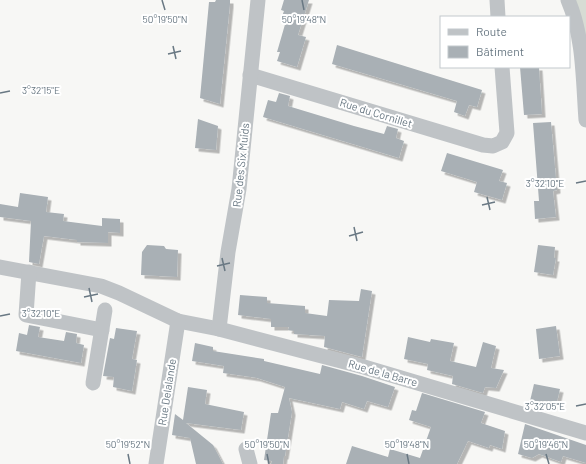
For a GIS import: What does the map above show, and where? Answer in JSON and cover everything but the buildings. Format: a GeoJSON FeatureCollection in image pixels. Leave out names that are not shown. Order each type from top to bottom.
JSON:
{"type":"FeatureCollection","features":[{"type":"Feature","properties":{"kind":"street","name":"Rue des Six Muids"},"geometry":{"type":"LineString","coordinates":[[219,329],[228,252],[239,189],[258,0]]}},
{"type":"Feature","properties":{"kind":"street"},"geometry":{"type":"LineString","coordinates":[[497,0],[498,16]]}},
{"type":"Feature","properties":{"kind":"street"},"geometry":{"type":"LineString","coordinates":[[568,0],[575,22],[579,45],[586,120]]}},
{"type":"Feature","properties":{"kind":"street","name":"Rue du Cornillet"},"geometry":{"type":"LineString","coordinates":[[250,75],[493,146],[502,142],[507,134],[502,68]]}},
{"type":"Feature","properties":{"kind":"street","name":"Rue de la Barre"},"geometry":{"type":"LineString","coordinates":[[0,267],[89,283],[110,289],[178,321],[219,329],[364,367],[586,434]]}},
{"type":"Feature","properties":{"kind":"street"},"geometry":{"type":"LineString","coordinates":[[29,272],[26,315],[102,330]]}},
{"type":"Feature","properties":{"kind":"street"},"geometry":{"type":"LineString","coordinates":[[93,383],[105,310]]}},
{"type":"Feature","properties":{"kind":"street","name":"Rue Delalande"},"geometry":{"type":"LineString","coordinates":[[156,464],[178,321]]}},
{"type":"Feature","properties":{"kind":"street"},"geometry":{"type":"LineString","coordinates":[[246,449],[250,464]]}},
{"type":"Feature","properties":{"kind":"shaded area"},"geometry":{"type":"Polygon","coordinates":[[[568,0],[586,0],[586,53],[568,0]]]}}]}
